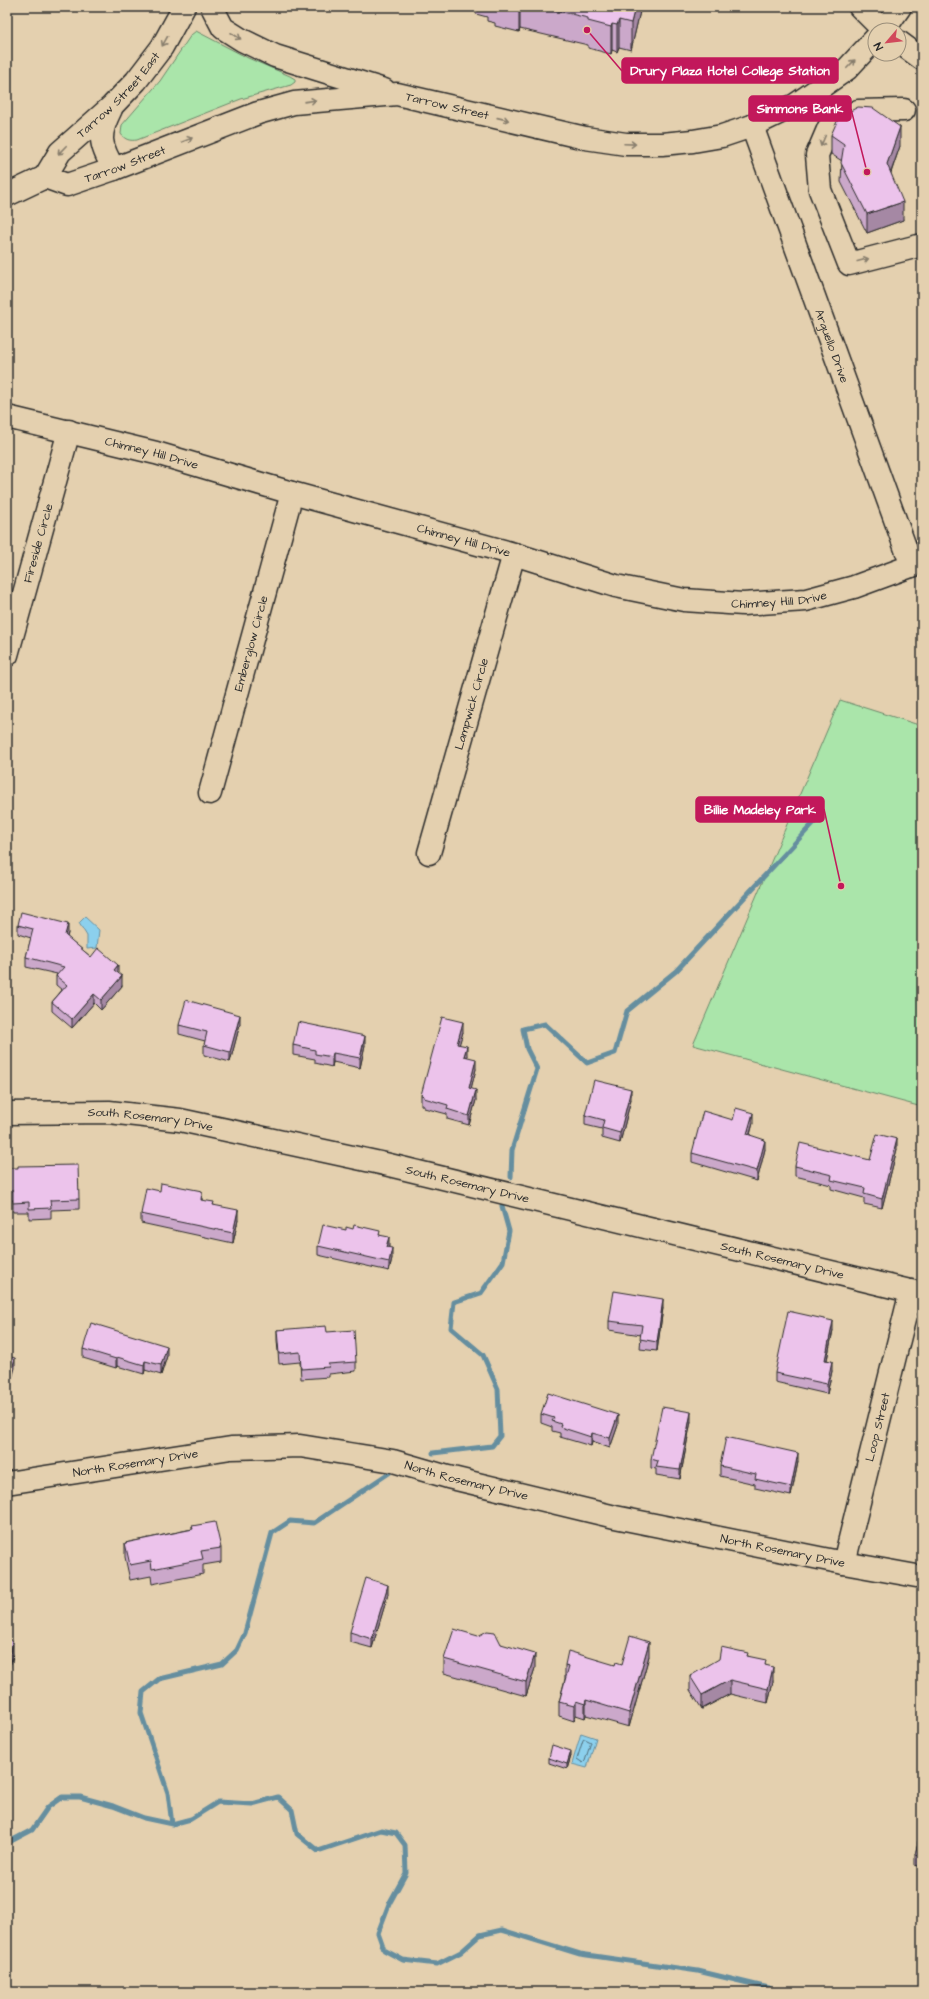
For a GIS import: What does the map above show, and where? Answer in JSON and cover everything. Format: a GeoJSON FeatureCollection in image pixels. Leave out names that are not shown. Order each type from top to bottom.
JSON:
{"type":"FeatureCollection","features":[{"type":"Feature","properties":{"kind":"street","name":"Tarrow Street East"},"geometry":{"type":"LineString","coordinates":[[45,177],[60,152],[112,106],[136,81],[162,47],[184,7]]}},
{"type":"Feature","properties":{"kind":"street"},"geometry":{"type":"LineString","coordinates":[[212,7],[223,28],[242,40],[275,56],[397,94]]}},
{"type":"Feature","properties":{"kind":"street"},"geometry":{"type":"LineString","coordinates":[[860,7],[876,22]]}},
{"type":"Feature","properties":{"kind":"street"},"geometry":{"type":"LineString","coordinates":[[890,22],[900,7]]}},
{"type":"Feature","properties":{"kind":"street","name":"Tarrow Street"},"geometry":{"type":"LineString","coordinates":[[45,177],[67,185],[114,169],[258,113],[294,103],[397,94],[585,138],[626,144],[662,144],[692,141],[722,136],[752,126],[795,105],[846,69],[867,48]]}},
{"type":"Feature","properties":{"kind":"street"},"geometry":{"type":"LineString","coordinates":[[907,48],[922,60]]}},
{"type":"Feature","properties":{"kind":"street"},"geometry":{"type":"LineString","coordinates":[[112,106],[104,123],[100,138],[105,154],[114,169]]}},
{"type":"Feature","properties":{"kind":"street"},"geometry":{"type":"LineString","coordinates":[[904,110],[858,111],[829,127],[817,155],[820,190],[849,264],[922,245]]}},
{"type":"Feature","properties":{"kind":"street","name":"Arguello Drive"},"geometry":{"type":"LineString","coordinates":[[752,126],[917,564]]}},
{"type":"Feature","properties":{"kind":"street"},"geometry":{"type":"LineString","coordinates":[[7,195],[45,177]]}},
{"type":"Feature","properties":{"kind":"street","name":"Chimney Hill Drive"},"geometry":{"type":"LineString","coordinates":[[7,417],[156,453],[292,493],[514,554],[616,586],[684,600],[743,604],[806,600],[854,587],[917,564]]}},
{"type":"Feature","properties":{"kind":"street","name":"Fireside Circle"},"geometry":{"type":"LineString","coordinates":[[7,654],[69,431]]}},
{"type":"Feature","properties":{"kind":"street","name":"Emberglow Circle"},"geometry":{"type":"LineString","coordinates":[[210,793],[292,493]]}},
{"type":"Feature","properties":{"kind":"street","name":"Lampwick Circle"},"geometry":{"type":"LineString","coordinates":[[429,853],[514,554]]}},
{"type":"Feature","properties":{"kind":"street","name":"South Rosemary Drive"},"geometry":{"type":"LineString","coordinates":[[7,1114],[109,1112],[180,1120],[385,1164],[916,1293]]}},
{"type":"Feature","properties":{"kind":"street","name":"Loop Street"},"geometry":{"type":"LineString","coordinates":[[844,1564],[916,1293]]}},
{"type":"Feature","properties":{"kind":"street","name":"North Rosemary Drive"},"geometry":{"type":"LineString","coordinates":[[7,1483],[231,1448],[300,1446],[393,1461],[448,1477],[615,1517],[844,1564],[922,1577]]}},
{"type":"Feature","properties":{"kind":"green space"},"geometry":{"type":"Polygon","coordinates":[[[196,31],[248,58],[290,76],[295,79],[295,82],[291,85],[241,99],[137,140],[126,139],[121,134],[122,125],[160,81],[191,35],[196,31]]]}},
{"type":"Feature","properties":{"kind":"green space"},"geometry":{"type":"Polygon","coordinates":[[[840,700],[922,726],[922,1107],[693,1045],[840,700]]]}},
{"type":"Feature","properties":{"kind":"water"},"geometry":{"type":"Polygon","coordinates":[[[85,917],[99,930],[97,948],[87,949],[87,936],[79,923],[85,917]]]}},
{"type":"Feature","properties":{"kind":"water"},"geometry":{"type":"Polygon","coordinates":[[[581,1733],[596,1738],[587,1768],[572,1764],[581,1733]]]}},
{"type":"Feature","properties":{"kind":"building"},"geometry":{"type":"Polygon","coordinates":[[[541,7],[635,7],[631,23],[619,20],[617,25],[612,24],[611,27],[588,21],[588,18],[541,7]]]}},
{"type":"Feature","properties":{"kind":"building"},"geometry":{"type":"Polygon","coordinates":[[[858,107],[873,108],[900,127],[887,164],[903,202],[867,214],[841,163],[844,144],[831,135],[839,117],[858,107]]]}},
{"type":"Feature","properties":{"kind":"building"},"geometry":{"type":"Polygon","coordinates":[[[21,912],[68,924],[65,935],[91,957],[98,948],[118,965],[114,970],[122,976],[101,1000],[94,994],[72,1019],[52,1002],[67,985],[56,976],[64,967],[26,957],[33,929],[18,925],[21,912]]]}},
{"type":"Feature","properties":{"kind":"building"},"geometry":{"type":"Polygon","coordinates":[[[186,1000],[240,1015],[230,1052],[204,1045],[207,1032],[179,1025],[186,1000]]]}},
{"type":"Feature","properties":{"kind":"building"},"geometry":{"type":"Polygon","coordinates":[[[442,1017],[463,1022],[457,1044],[467,1046],[464,1056],[476,1059],[469,1088],[476,1090],[469,1116],[447,1109],[448,1105],[424,1098],[424,1096],[421,1095],[442,1017]]]}},
{"type":"Feature","properties":{"kind":"building"},"geometry":{"type":"Polygon","coordinates":[[[298,1022],[365,1036],[360,1058],[333,1053],[332,1057],[315,1054],[315,1050],[293,1045],[298,1022]]]}},
{"type":"Feature","properties":{"kind":"building"},"geometry":{"type":"Polygon","coordinates":[[[594,1080],[631,1089],[620,1133],[602,1128],[604,1120],[585,1115],[594,1080]]]}},
{"type":"Feature","properties":{"kind":"building"},"geometry":{"type":"Polygon","coordinates":[[[736,1108],[753,1113],[747,1134],[765,1140],[757,1171],[692,1153],[703,1111],[733,1120],[736,1108]]]}},
{"type":"Feature","properties":{"kind":"building"},"geometry":{"type":"Polygon","coordinates":[[[877,1134],[897,1139],[882,1199],[864,1194],[865,1188],[831,1180],[832,1175],[795,1166],[800,1143],[870,1160],[877,1134]]]}},
{"type":"Feature","properties":{"kind":"building"},"geometry":{"type":"Polygon","coordinates":[[[78,1165],[79,1199],[50,1200],[51,1208],[29,1209],[29,1202],[13,1203],[13,1191],[7,1191],[7,1168],[18,1168],[18,1166],[78,1165]]]}},
{"type":"Feature","properties":{"kind":"building"},"geometry":{"type":"Polygon","coordinates":[[[161,1183],[202,1191],[201,1200],[214,1202],[213,1205],[238,1210],[233,1233],[141,1214],[146,1188],[160,1191],[161,1183]]]}},
{"type":"Feature","properties":{"kind":"building"},"geometry":{"type":"Polygon","coordinates":[[[323,1225],[346,1230],[346,1227],[353,1229],[354,1225],[380,1231],[379,1235],[389,1237],[386,1247],[392,1248],[389,1262],[318,1246],[323,1225]]]}},
{"type":"Feature","properties":{"kind":"building"},"geometry":{"type":"Polygon","coordinates":[[[614,1291],[663,1299],[657,1342],[640,1339],[642,1325],[609,1321],[614,1291]]]}},
{"type":"Feature","properties":{"kind":"building"},"geometry":{"type":"Polygon","coordinates":[[[788,1311],[833,1321],[825,1360],[832,1361],[827,1384],[775,1373],[788,1311]]]}},
{"type":"Feature","properties":{"kind":"building"},"geometry":{"type":"Polygon","coordinates":[[[91,1323],[167,1346],[161,1365],[145,1361],[144,1365],[117,1357],[116,1359],[83,1349],[91,1323]]]}},
{"type":"Feature","properties":{"kind":"building"},"geometry":{"type":"Polygon","coordinates":[[[326,1326],[327,1332],[354,1330],[356,1362],[328,1364],[329,1367],[301,1369],[300,1352],[279,1354],[277,1330],[326,1326]]]}},
{"type":"Feature","properties":{"kind":"building"},"geometry":{"type":"Polygon","coordinates":[[[7,1356],[15,1358],[7,1387],[7,1356]]]}},
{"type":"Feature","properties":{"kind":"building"},"geometry":{"type":"Polygon","coordinates":[[[548,1393],[618,1415],[610,1438],[592,1433],[591,1437],[560,1427],[561,1424],[552,1421],[554,1418],[541,1414],[548,1393]]]}},
{"type":"Feature","properties":{"kind":"building"},"geometry":{"type":"Polygon","coordinates":[[[662,1407],[691,1412],[680,1470],[656,1467],[658,1461],[651,1459],[662,1407]]]}},
{"type":"Feature","properties":{"kind":"building"},"geometry":{"type":"Polygon","coordinates":[[[726,1437],[798,1453],[791,1487],[755,1479],[756,1474],[720,1466],[726,1437]]]}},
{"type":"Feature","properties":{"kind":"building"},"geometry":{"type":"Polygon","coordinates":[[[215,1522],[221,1548],[201,1551],[203,1559],[152,1569],[151,1561],[130,1565],[125,1543],[193,1529],[192,1526],[215,1522]]]}},
{"type":"Feature","properties":{"kind":"building"},"geometry":{"type":"Polygon","coordinates":[[[366,1578],[388,1585],[372,1639],[350,1632],[366,1578]]]}},
{"type":"Feature","properties":{"kind":"building"},"geometry":{"type":"Polygon","coordinates":[[[454,1629],[478,1636],[487,1631],[495,1632],[501,1644],[535,1654],[526,1682],[444,1659],[454,1629]]]}},
{"type":"Feature","properties":{"kind":"building"},"geometry":{"type":"Polygon","coordinates":[[[630,1636],[649,1642],[629,1713],[586,1700],[585,1704],[576,1701],[574,1706],[559,1702],[569,1666],[565,1665],[568,1651],[615,1665],[616,1662],[622,1664],[630,1636]]]}},
{"type":"Feature","properties":{"kind":"building"},"geometry":{"type":"Polygon","coordinates":[[[7,1639],[13,1642],[8,1663],[7,1662],[7,1639]]]}},
{"type":"Feature","properties":{"kind":"building"},"geometry":{"type":"Polygon","coordinates":[[[721,1647],[748,1653],[747,1656],[766,1660],[765,1665],[773,1667],[768,1689],[730,1680],[702,1695],[690,1676],[719,1659],[721,1647]]]}},
{"type":"Feature","properties":{"kind":"building"},"geometry":{"type":"Polygon","coordinates":[[[552,1745],[571,1751],[567,1764],[549,1758],[552,1745]]]}},
{"type":"Feature","properties":{"kind":"building"},"geometry":{"type":"Polygon","coordinates":[[[922,1826],[922,1857],[915,1855],[922,1826]]]}},
{"type":"Feature","properties":{"kind":"waterway"},"geometry":{"type":"LineString","coordinates":[[511,1177],[512,1150],[537,1069],[527,1049],[523,1029],[545,1024],[587,1063],[615,1053],[627,1011],[676,971],[820,816]]}},
{"type":"Feature","properties":{"kind":"waterway"},"geometry":{"type":"LineString","coordinates":[[433,1453],[492,1446],[500,1436],[498,1389],[483,1355],[451,1328],[454,1302],[481,1293],[503,1262],[509,1231],[502,1206]]}},
{"type":"Feature","properties":{"kind":"waterway"},"geometry":{"type":"LineString","coordinates":[[172,1824],[168,1793],[141,1713],[143,1692],[159,1679],[222,1664],[237,1650],[245,1633],[272,1533],[290,1521],[314,1523],[389,1473]]}},
{"type":"Feature","properties":{"kind":"waterway"},"geometry":{"type":"LineString","coordinates":[[7,1841],[11,1841],[32,1830],[48,1807],[62,1797],[80,1797],[113,1806],[144,1818],[172,1824],[191,1819],[218,1802],[252,1804],[278,1797],[292,1810],[297,1834],[318,1851],[381,1830],[396,1833],[405,1845],[406,1873],[389,1904],[378,1933],[384,1950],[403,1960],[437,1964],[461,1952],[480,1935],[502,1930],[580,1954],[698,1971],[769,1988],[775,1992]]}},
{"type":"Feature","properties":{"kind":"place","name":"Drury Plaza Hotel College Station"},"geometry":{"type":"Point","coordinates":[587,30]}},
{"type":"Feature","properties":{"kind":"place","name":"Simmons Bank"},"geometry":{"type":"Point","coordinates":[867,172]}},
{"type":"Feature","properties":{"kind":"place","name":"Billie Madeley Park"},"geometry":{"type":"Point","coordinates":[841,886]}}]}
